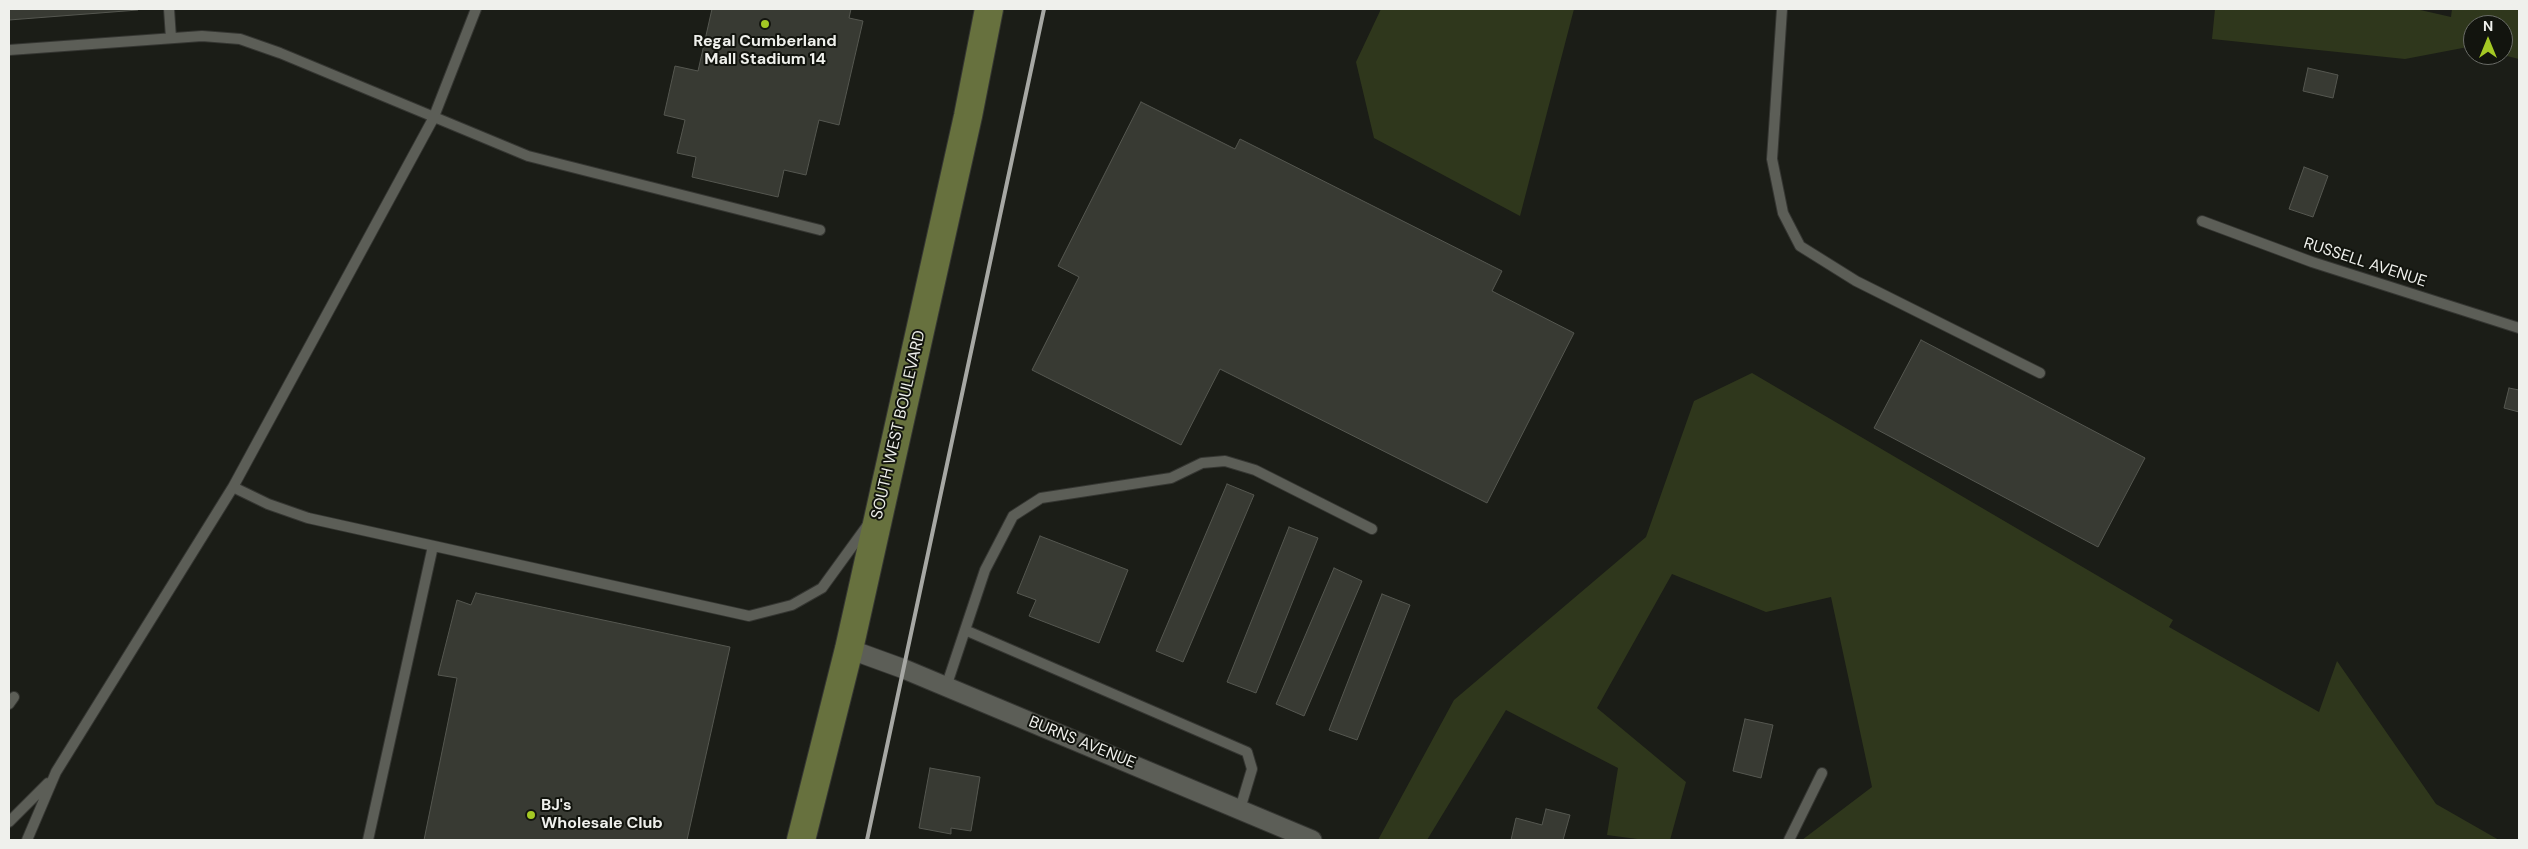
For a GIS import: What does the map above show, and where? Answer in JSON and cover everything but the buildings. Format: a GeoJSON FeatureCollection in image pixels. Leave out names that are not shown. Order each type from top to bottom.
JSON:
{"type":"FeatureCollection","features":[{"type":"Feature","properties":{"kind":"street","name":"SOUTH WEST BOULEVARD"},"geometry":{"type":"LineString","coordinates":[[800,840],[849,649],[968,116],[989,9]]}},
{"type":"Feature","properties":{"kind":"street","name":"BURNS AVENUE"},"geometry":{"type":"LineString","coordinates":[[849,649],[946,687],[1312,840]]}},
{"type":"Feature","properties":{"kind":"lane"},"geometry":{"type":"LineString","coordinates":[[169,9],[171,38]]}},
{"type":"Feature","properties":{"kind":"lane"},"geometry":{"type":"LineString","coordinates":[[27,840],[54,776],[233,487],[433,118],[476,9]]}},
{"type":"Feature","properties":{"kind":"lane"},"geometry":{"type":"LineString","coordinates":[[1782,9],[1772,158],[1783,213],[1800,246],[1856,281],[2040,372]]}},
{"type":"Feature","properties":{"kind":"lane"},"geometry":{"type":"LineString","coordinates":[[9,50],[202,36],[240,39],[280,53],[528,156],[820,230]]}},
{"type":"Feature","properties":{"kind":"lane","name":"RUSSELL AVENUE"},"geometry":{"type":"LineString","coordinates":[[2202,221],[2312,262],[2519,328]]}},
{"type":"Feature","properties":{"kind":"lane"},"geometry":{"type":"LineString","coordinates":[[946,687],[985,570],[1013,516],[1041,498],[1172,478],[1202,463],[1225,461],[1255,470],[1372,529]]}},
{"type":"Feature","properties":{"kind":"lane"},"geometry":{"type":"LineString","coordinates":[[233,487],[268,504],[308,518],[749,616],[792,605],[822,588],[880,506]]}},
{"type":"Feature","properties":{"kind":"lane"},"geometry":{"type":"LineString","coordinates":[[368,840],[433,546]]}},
{"type":"Feature","properties":{"kind":"lane"},"geometry":{"type":"LineString","coordinates":[[964,630],[1247,752],[1252,769],[1240,809]]}},
{"type":"Feature","properties":{"kind":"lane"},"geometry":{"type":"LineString","coordinates":[[1789,840],[1822,773]]}},
{"type":"Feature","properties":{"kind":"lane"},"geometry":{"type":"LineString","coordinates":[[9,822],[54,776]]}},
{"type":"Feature","properties":{"kind":"green space"},"geometry":{"type":"Polygon","coordinates":[[[1381,9],[1574,9],[1520,216],[1374,138],[1356,62],[1381,9]]]}},
{"type":"Feature","properties":{"kind":"green space"},"geometry":{"type":"Polygon","coordinates":[[[2215,9],[2416,9],[2451,17],[2452,9],[2519,9],[2519,59],[2513,58],[2513,15],[2463,15],[2463,48],[2405,59],[2212,39],[2215,9]]]}},
{"type":"Feature","properties":{"kind":"green space"},"geometry":{"type":"Polygon","coordinates":[[[1752,373],[2173,620],[2169,627],[2319,712],[2337,661],[2436,804],[2499,840],[1802,840],[1872,787],[1831,597],[1766,612],[1672,574],[1597,708],[1686,782],[1670,840],[1645,840],[1607,835],[1618,768],[1506,710],[1427,840],[1378,840],[1454,700],[1646,537],[1694,401],[1752,373]]]}},
{"type":"Feature","properties":{"kind":"railway"},"geometry":{"type":"LineString","coordinates":[[867,840],[1044,9]]}},
{"type":"Feature","properties":{"kind":"place","name":"Regal Cumberland Mall Stadium 14"},"geometry":{"type":"Point","coordinates":[765,24]}},
{"type":"Feature","properties":{"kind":"place","name":"BJ's Wholesale Club"},"geometry":{"type":"Point","coordinates":[531,815]}}]}
